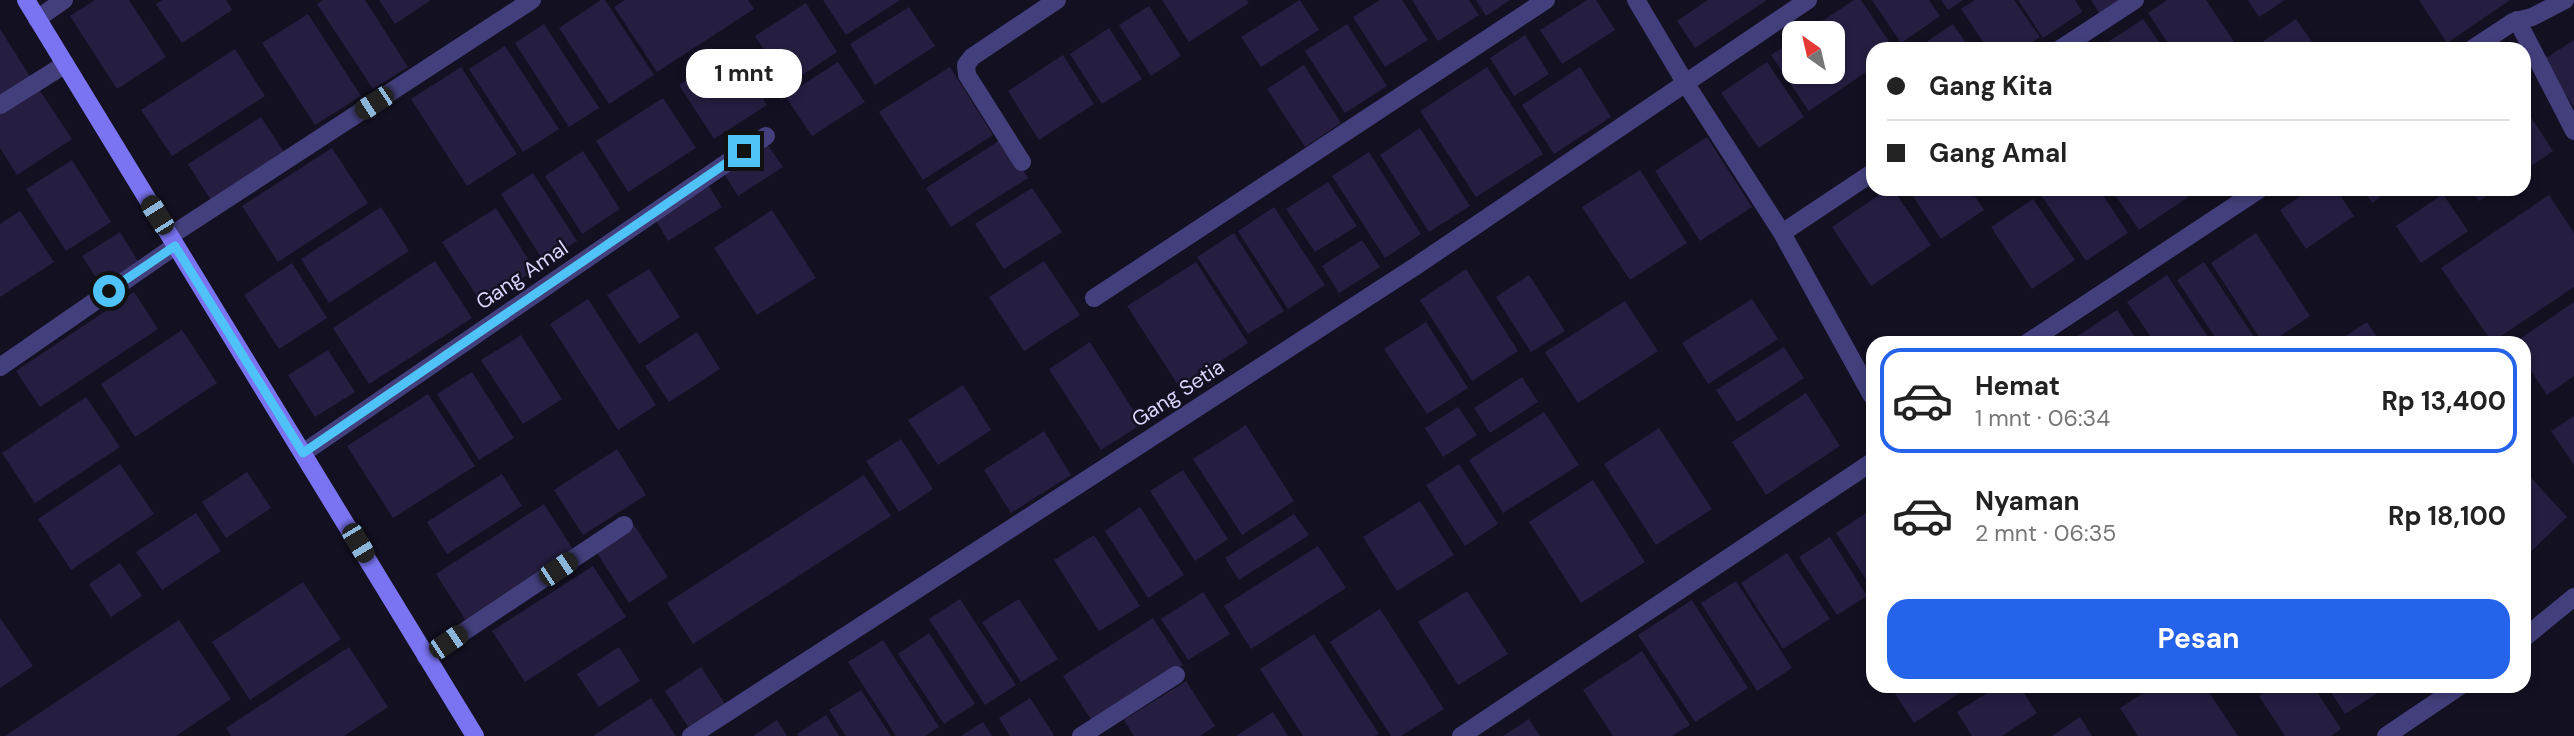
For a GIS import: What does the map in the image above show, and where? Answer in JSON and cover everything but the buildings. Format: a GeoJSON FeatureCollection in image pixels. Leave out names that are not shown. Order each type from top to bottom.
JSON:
{"type":"FeatureCollection","features":[{"type":"Feature","properties":{"kind":"main road"},"geometry":{"type":"LineString","coordinates":[[26,0],[475,736]]}},
{"type":"Feature","properties":{"kind":"street"},"geometry":{"type":"LineString","coordinates":[[37,19],[64,0]]}},
{"type":"Feature","properties":{"kind":"street"},"geometry":{"type":"LineString","coordinates":[[0,367],[172,241],[532,0]]}},
{"type":"Feature","properties":{"kind":"street"},"geometry":{"type":"LineString","coordinates":[[1022,162],[967,75],[966,65],[972,57],[1057,0]]}},
{"type":"Feature","properties":{"kind":"street"},"geometry":{"type":"LineString","coordinates":[[1094,298],[1546,0]]}},
{"type":"Feature","properties":{"kind":"street"},"geometry":{"type":"LineString","coordinates":[[1636,0],[1782,233],[1866,385]]}},
{"type":"Feature","properties":{"kind":"street","name":"Gang Setia"},"geometry":{"type":"LineString","coordinates":[[691,736],[1416,266],[1808,0]]}},
{"type":"Feature","properties":{"kind":"street"},"geometry":{"type":"LineString","coordinates":[[2071,42],[2135,0]]}},
{"type":"Feature","properties":{"kind":"street"},"geometry":{"type":"LineString","coordinates":[[2483,42],[2538,6],[2565,0]]}},
{"type":"Feature","properties":{"kind":"street"},"geometry":{"type":"LineString","coordinates":[[2517,20],[2528,42]]}},
{"type":"Feature","properties":{"kind":"street"},"geometry":{"type":"LineString","coordinates":[[2531,47],[2574,131]]}},
{"type":"Feature","properties":{"kind":"street"},"geometry":{"type":"LineString","coordinates":[[0,106],[64,65]]}},
{"type":"Feature","properties":{"kind":"street","name":"Gang Amal"},"geometry":{"type":"LineString","coordinates":[[303,453],[766,136]]}},
{"type":"Feature","properties":{"kind":"street"},"geometry":{"type":"LineString","coordinates":[[1782,233],[1866,177]]}},
{"type":"Feature","properties":{"kind":"street"},"geometry":{"type":"LineString","coordinates":[[2037,336],[2249,196]]}},
{"type":"Feature","properties":{"kind":"street"},"geometry":{"type":"LineString","coordinates":[[1461,736],[1866,466]]}},
{"type":"Feature","properties":{"kind":"street"},"geometry":{"type":"LineString","coordinates":[[426,657],[624,525]]}},
{"type":"Feature","properties":{"kind":"street"},"geometry":{"type":"LineString","coordinates":[[2531,632],[2574,597]]}},
{"type":"Feature","properties":{"kind":"street"},"geometry":{"type":"LineString","coordinates":[[1081,736],[1177,675]]}},
{"type":"Feature","properties":{"kind":"street"},"geometry":{"type":"LineString","coordinates":[[2386,736],[2449,693]]}},
{"type":"Feature","properties":{"kind":"route"},"geometry":{"type":"LineString","coordinates":[[109,291],[175,246],[303,453],[744,151]]}}]}
